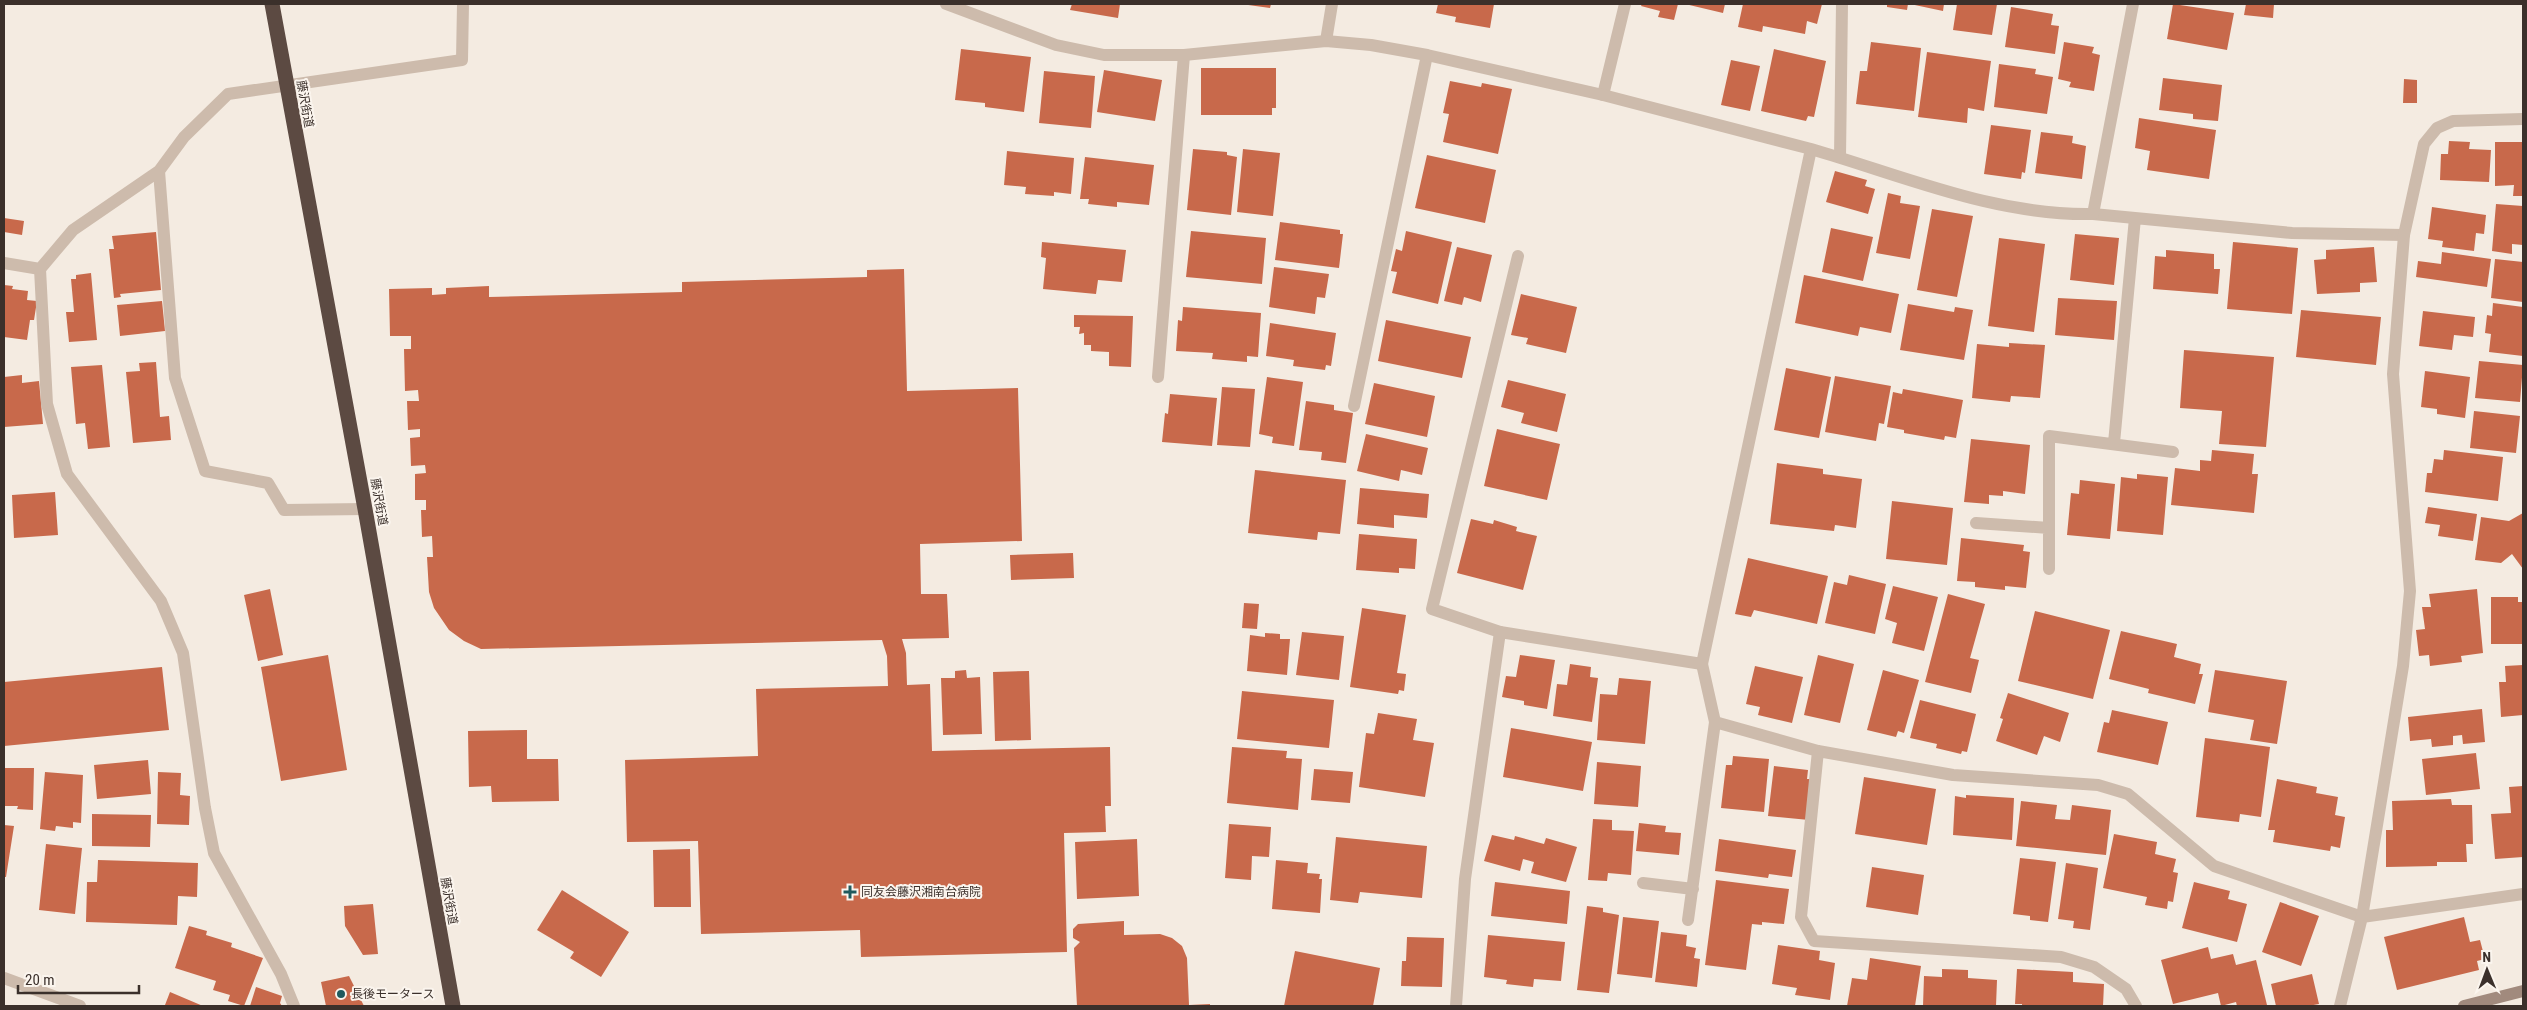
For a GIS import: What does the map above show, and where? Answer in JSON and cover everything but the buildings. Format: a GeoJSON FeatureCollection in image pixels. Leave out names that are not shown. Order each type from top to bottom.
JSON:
{"type":"FeatureCollection","features":[{"type":"Feature","properties":{"kind":"highway","name":"藤沢街道"},"geometry":{"type":"LineString","coordinates":[[272,4],[365,509],[452,1006]]}},
{"type":"Feature","properties":{"kind":"street"},"geometry":{"type":"LineString","coordinates":[[294,1006],[281,974],[214,853],[205,808],[183,652],[161,601],[67,474],[47,404],[40,269],[73,230],[159,171],[184,137],[228,94],[286,84],[462,60],[463,4]]}},
{"type":"Feature","properties":{"kind":"street"},"geometry":{"type":"LineString","coordinates":[[946,4],[968,8],[1056,45],[1104,55],[1184,55],[1326,40],[1427,55],[1602,95],[1811,149],[1988,204],[2061,215],[2093,214],[2292,233],[2404,235]]}},
{"type":"Feature","properties":{"kind":"street"},"geometry":{"type":"LineString","coordinates":[[1326,40],[1332,4]]}},
{"type":"Feature","properties":{"kind":"street"},"geometry":{"type":"LineString","coordinates":[[1602,95],[1626,4]]}},
{"type":"Feature","properties":{"kind":"street"},"geometry":{"type":"LineString","coordinates":[[1840,158],[1842,4]]}},
{"type":"Feature","properties":{"kind":"street"},"geometry":{"type":"LineString","coordinates":[[2093,214],[2133,4]]}},
{"type":"Feature","properties":{"kind":"street"},"geometry":{"type":"LineString","coordinates":[[1158,377],[1184,55]]}},
{"type":"Feature","properties":{"kind":"street"},"geometry":{"type":"LineString","coordinates":[[1354,406],[1427,55]]}},
{"type":"Feature","properties":{"kind":"street"},"geometry":{"type":"LineString","coordinates":[[2340,1006],[2362,917],[2403,666],[2410,591],[2393,374],[2404,235],[2424,144],[2437,128],[2453,121],[2523,119]]}},
{"type":"Feature","properties":{"kind":"street"},"geometry":{"type":"LineString","coordinates":[[1688,920],[1715,722],[1702,664],[1811,149]]}},
{"type":"Feature","properties":{"kind":"street"},"geometry":{"type":"LineString","coordinates":[[159,171],[175,378],[205,471],[268,483],[284,510],[365,509]]}},
{"type":"Feature","properties":{"kind":"street"},"geometry":{"type":"LineString","coordinates":[[2114,443],[2135,218]]}},
{"type":"Feature","properties":{"kind":"street"},"geometry":{"type":"LineString","coordinates":[[1518,256],[1432,609],[1500,632],[1702,664]]}},
{"type":"Feature","properties":{"kind":"street"},"geometry":{"type":"LineString","coordinates":[[4,262],[40,269]]}},
{"type":"Feature","properties":{"kind":"street"},"geometry":{"type":"LineString","coordinates":[[2049,569],[2049,436],[2173,452]]}},
{"type":"Feature","properties":{"kind":"street"},"geometry":{"type":"LineString","coordinates":[[1976,523],[2049,528]]}},
{"type":"Feature","properties":{"kind":"street"},"geometry":{"type":"LineString","coordinates":[[1456,1006],[1465,879],[1500,632]]}},
{"type":"Feature","properties":{"kind":"street"},"geometry":{"type":"LineString","coordinates":[[1715,722],[1818,751],[1953,775],[2098,785],[2128,794],[2214,866],[2362,917],[2523,894]]}},
{"type":"Feature","properties":{"kind":"street"},"geometry":{"type":"LineString","coordinates":[[1818,751],[1800,917],[1814,941],[2061,957],[2094,967],[2126,989],[2136,1006]]}},
{"type":"Feature","properties":{"kind":"street"},"geometry":{"type":"LineString","coordinates":[[1643,883],[1693,889]]}},
{"type":"Feature","properties":{"kind":"street"},"geometry":{"type":"LineString","coordinates":[[4,978],[80,1006]]}},
{"type":"Feature","properties":{"kind":"street"},"geometry":{"type":"LineString","coordinates":[[2464,1006],[2523,991]]}},
{"type":"Feature","properties":{"kind":"place","name":"同友会藤沢湘南台病院"},"geometry":{"type":"Point","coordinates":[850,892]}},
{"type":"Feature","properties":{"kind":"place","name":"長後モータース"},"geometry":{"type":"Point","coordinates":[341,994]}}]}
